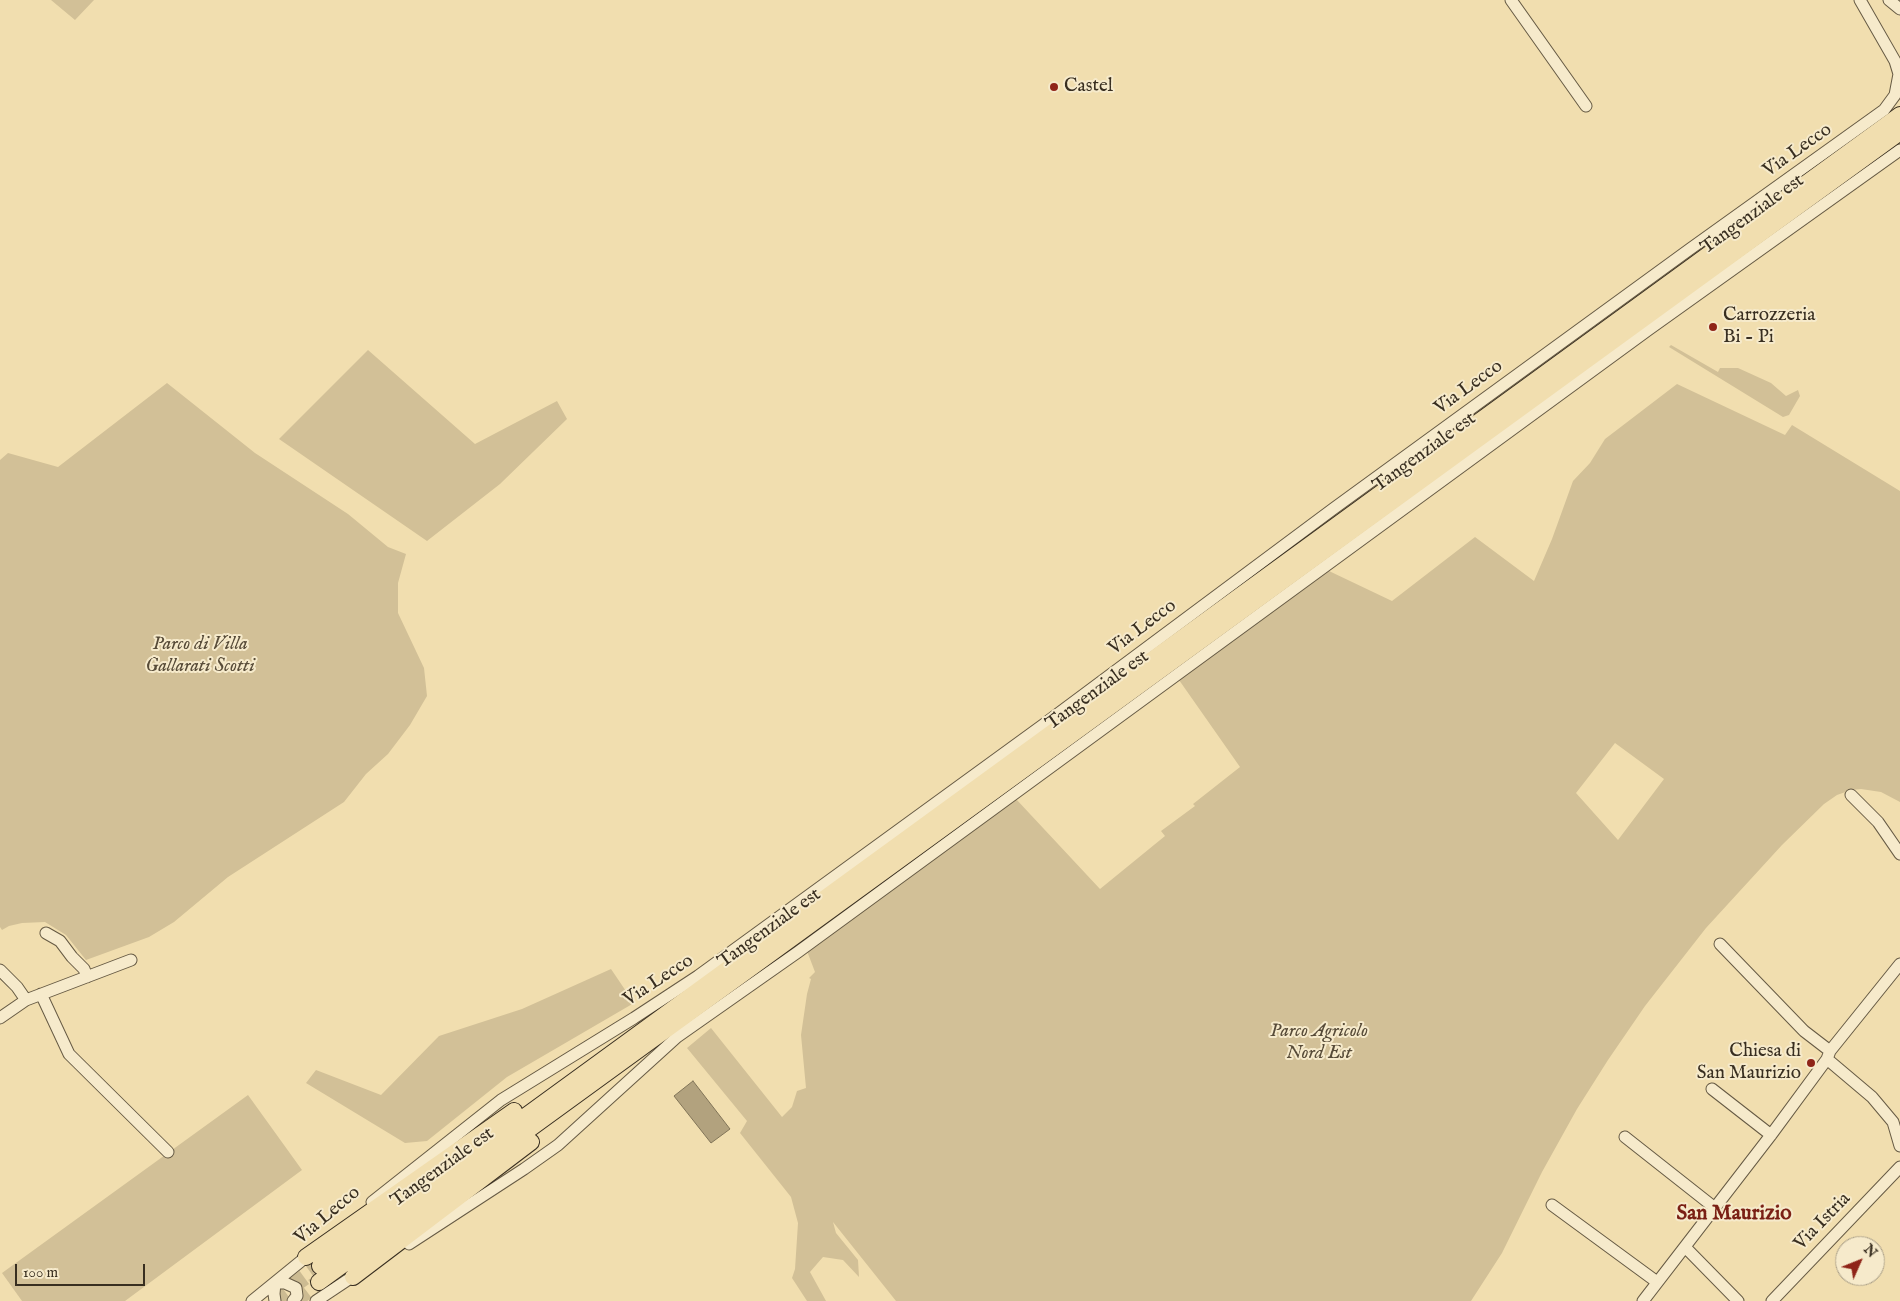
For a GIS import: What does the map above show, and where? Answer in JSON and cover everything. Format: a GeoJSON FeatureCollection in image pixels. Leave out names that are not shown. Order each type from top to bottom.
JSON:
{"type":"FeatureCollection","features":[{"type":"Feature","properties":{"kind":"highway","name":"Tangenziale est"},"geometry":{"type":"LineString","coordinates":[[320,1274],[1900,115]]}},
{"type":"Feature","properties":{"kind":"highway","name":"Tangenziale est"},"geometry":{"type":"LineString","coordinates":[[611,1062],[1900,132]]}},
{"type":"Feature","properties":{"kind":"highway"},"geometry":{"type":"LineString","coordinates":[[306,1257],[532,1098],[611,1062]]}},
{"type":"Feature","properties":{"kind":"highway"},"geometry":{"type":"LineString","coordinates":[[347,1280],[564,1117],[611,1062]]}},
{"type":"Feature","properties":{"kind":"street"},"geometry":{"type":"LineString","coordinates":[[1511,0],[1586,106]]}},
{"type":"Feature","properties":{"kind":"street","name":"Via Lecco"},"geometry":{"type":"LineString","coordinates":[[252,1301],[390,1187],[501,1100],[698,976],[1043,725],[1333,508],[1884,110],[1895,95],[1899,74],[1895,61],[1860,0]]}},
{"type":"Feature","properties":{"kind":"street"},"geometry":{"type":"LineString","coordinates":[[1889,0],[1900,7]]}},
{"type":"Feature","properties":{"kind":"street"},"geometry":{"type":"LineString","coordinates":[[1896,0],[1900,7]]}},
{"type":"Feature","properties":{"kind":"street"},"geometry":{"type":"LineString","coordinates":[[275,1301],[275,1283],[285,1283],[315,1301],[409,1243],[558,1145],[677,1037],[798,952],[1648,330],[1900,150]]}},
{"type":"Feature","properties":{"kind":"street"},"geometry":{"type":"LineString","coordinates":[[1851,795],[1878,822],[1900,854]]}},
{"type":"Feature","properties":{"kind":"street"},"geometry":{"type":"LineString","coordinates":[[46,933],[60,941],[84,969],[87,977]]}},
{"type":"Feature","properties":{"kind":"street"},"geometry":{"type":"LineString","coordinates":[[1720,944],[1804,1031],[1872,1097],[1893,1122],[1900,1146]]}},
{"type":"Feature","properties":{"kind":"street"},"geometry":{"type":"LineString","coordinates":[[0,1018],[26,1000],[131,960]]}},
{"type":"Feature","properties":{"kind":"street"},"geometry":{"type":"LineString","coordinates":[[1643,1301],[1771,1135],[1828,1055],[1900,964]]}},
{"type":"Feature","properties":{"kind":"street"},"geometry":{"type":"LineString","coordinates":[[0,970],[17,987],[26,1000]]}},
{"type":"Feature","properties":{"kind":"street"},"geometry":{"type":"LineString","coordinates":[[41,994],[69,1054],[168,1152]]}},
{"type":"Feature","properties":{"kind":"street"},"geometry":{"type":"LineString","coordinates":[[1712,1089],[1771,1135]]}},
{"type":"Feature","properties":{"kind":"street"},"geometry":{"type":"LineString","coordinates":[[1625,1137],[1715,1208]]}},
{"type":"Feature","properties":{"kind":"street","name":"Via Istria"},"geometry":{"type":"LineString","coordinates":[[1772,1301],[1900,1167]]}},
{"type":"Feature","properties":{"kind":"street"},"geometry":{"type":"LineString","coordinates":[[1552,1205],[1657,1282]]}},
{"type":"Feature","properties":{"kind":"street"},"geometry":{"type":"LineString","coordinates":[[1685,1247],[1738,1301]]}},
{"type":"Feature","properties":{"kind":"street"},"geometry":{"type":"LineString","coordinates":[[331,1301],[347,1280]]}},
{"type":"Feature","properties":{"kind":"street"},"geometry":{"type":"LineString","coordinates":[[293,1301],[297,1296],[296,1288]]}},
{"type":"Feature","properties":{"kind":"green space"},"geometry":{"type":"Polygon","coordinates":[[[51,0],[94,0],[75,20],[51,0]]]}},
{"type":"Feature","properties":{"kind":"green space"},"geometry":{"type":"Polygon","coordinates":[[[1671,345],[1718,372],[1720,368],[1738,368],[1771,383],[1786,396],[1798,390],[1800,396],[1789,415],[1783,417],[1669,347],[1671,345]]]}},
{"type":"Feature","properties":{"kind":"green space"},"geometry":{"type":"Polygon","coordinates":[[[368,350],[475,444],[557,401],[567,419],[500,484],[427,541],[279,439],[368,350]]]}},
{"type":"Feature","properties":{"kind":"green space","name":"Parco di Villa Gallarati Scotti"},"geometry":{"type":"Polygon","coordinates":[[[167,383],[255,453],[348,514],[388,547],[406,554],[398,583],[398,613],[424,668],[427,696],[410,725],[388,754],[366,774],[344,802],[228,877],[174,922],[149,937],[86,960],[66,935],[45,922],[22,923],[2,930],[0,927],[0,460],[8,453],[58,467],[167,383]]]}},
{"type":"Feature","properties":{"kind":"green space","name":"Parco Agricolo Nord Est"},"geometry":{"type":"Polygon","coordinates":[[[1677,384],[1785,435],[1792,425],[1900,491],[1900,802],[1881,792],[1861,789],[1837,795],[1824,804],[1782,845],[1706,928],[1645,1006],[1577,1109],[1542,1172],[1502,1253],[1471,1301],[896,1301],[833,1222],[836,1233],[858,1260],[859,1277],[843,1260],[823,1257],[810,1272],[826,1301],[807,1301],[792,1278],[795,1269],[798,1223],[791,1197],[740,1133],[747,1121],[687,1048],[711,1028],[782,1117],[792,1107],[797,1091],[806,1088],[801,1035],[811,979],[809,978],[815,972],[807,951],[1016,799],[1100,889],[1165,836],[1161,831],[1195,806],[1193,804],[1240,767],[1179,680],[1329,571],[1392,601],[1475,537],[1534,581],[1552,539],[1573,481],[1590,463],[1605,439],[1677,384]],[[1615,743],[1576,793],[1618,840],[1664,779],[1615,743]]]}},
{"type":"Feature","properties":{"kind":"green space"},"geometry":{"type":"Polygon","coordinates":[[[611,969],[634,1003],[507,1077],[427,1141],[405,1143],[306,1083],[316,1070],[381,1095],[439,1036],[522,1009],[611,969]]]}},
{"type":"Feature","properties":{"kind":"green space"},"geometry":{"type":"Polygon","coordinates":[[[248,1095],[302,1170],[125,1301],[22,1301],[2,1273],[248,1095]]]}},
{"type":"Feature","properties":{"kind":"shaded area"},"geometry":{"type":"Polygon","coordinates":[[[693,1081],[730,1129],[711,1143],[674,1096],[693,1081]]]}},
{"type":"Feature","properties":{"kind":"tunnel"},"geometry":{"type":"LineString","coordinates":[[272,1301],[320,1266]]}},
{"type":"Feature","properties":{"kind":"tunnel"},"geometry":{"type":"LineString","coordinates":[[294,1301],[319,1282]]}},
{"type":"Feature","properties":{"kind":"place","name":"Castel"},"geometry":{"type":"Point","coordinates":[1054,87]}},
{"type":"Feature","properties":{"kind":"place","name":"Carrozzeria Bi - Pi"},"geometry":{"type":"Point","coordinates":[1713,327]}},
{"type":"Feature","properties":{"kind":"place","name":"Chiesa di San Maurizio"},"geometry":{"type":"Point","coordinates":[1811,1063]}},
{"type":"Feature","properties":{"kind":"district","name":"San Maurizio"},"geometry":{"type":"Point","coordinates":[1734,1215]}}]}
